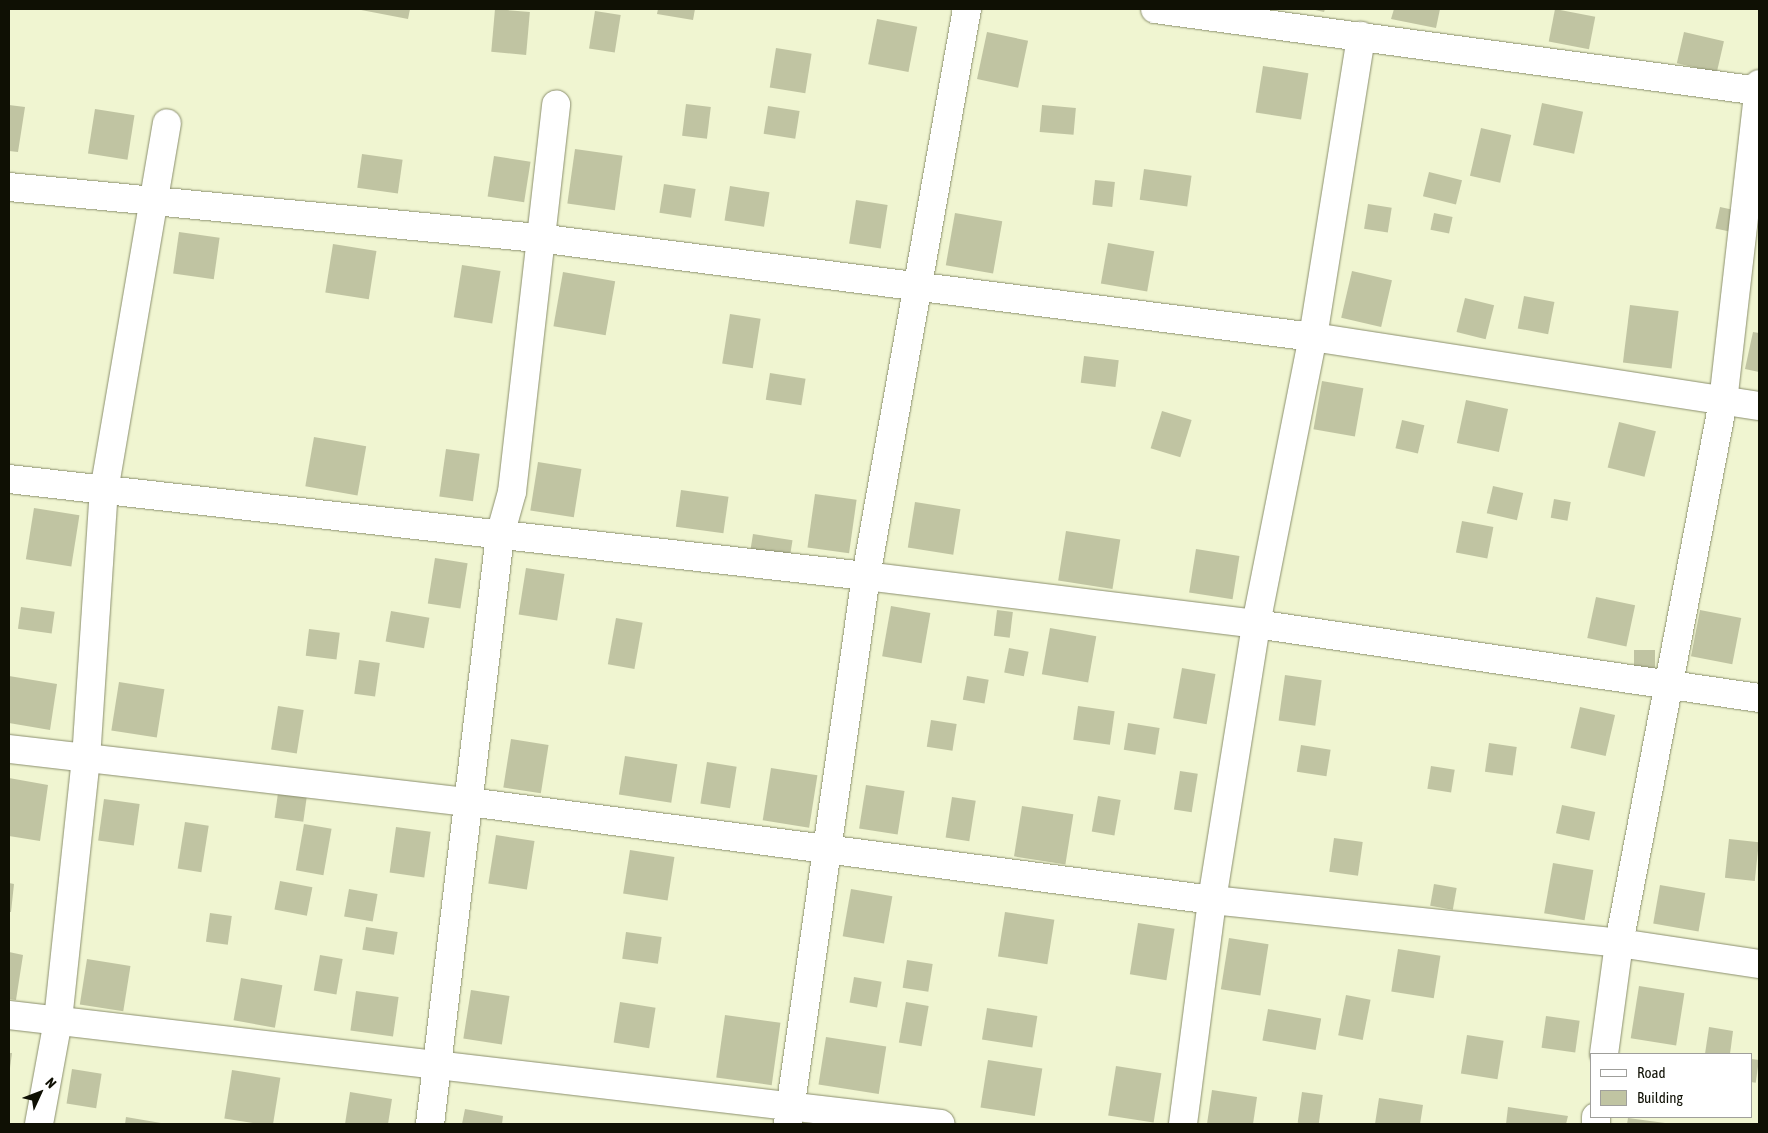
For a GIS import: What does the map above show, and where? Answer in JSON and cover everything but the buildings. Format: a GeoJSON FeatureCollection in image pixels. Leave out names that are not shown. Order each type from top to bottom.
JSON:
{"type":"FeatureCollection","features":[{"type":"Feature","properties":{"kind":"street"},"geometry":{"type":"LineString","coordinates":[[790,1115],[866,576],[916,285],[968,9]]}},
{"type":"Feature","properties":{"kind":"street"},"geometry":{"type":"LineString","coordinates":[[1156,9],[1759,89],[1724,402],[1667,684],[1619,943],[1604,1053]]}},
{"type":"Feature","properties":{"kind":"street"},"geometry":{"type":"LineString","coordinates":[[1183,1124],[1212,900],[1256,624],[1313,337],[1361,36]]}},
{"type":"Feature","properties":{"kind":"street"},"geometry":{"type":"LineString","coordinates":[[430,1124],[500,534],[512,492],[538,238],[556,104]]}},
{"type":"Feature","properties":{"kind":"street"},"geometry":{"type":"LineString","coordinates":[[38,1124],[58,1020],[86,759],[104,490],[151,203],[167,123]]}},
{"type":"Feature","properties":{"kind":"street"},"geometry":{"type":"LineString","coordinates":[[9,187],[151,203],[538,238],[916,285],[1313,337],[1759,406]]}},
{"type":"Feature","properties":{"kind":"street"},"geometry":{"type":"LineString","coordinates":[[9,479],[866,576],[1256,624],[1759,698]]}},
{"type":"Feature","properties":{"kind":"street"},"geometry":{"type":"LineString","coordinates":[[9,749],[469,802],[1212,900],[1619,943],[1759,964]]}},
{"type":"Feature","properties":{"kind":"street"},"geometry":{"type":"LineString","coordinates":[[9,1015],[437,1066],[790,1115],[941,1124]]}}]}
